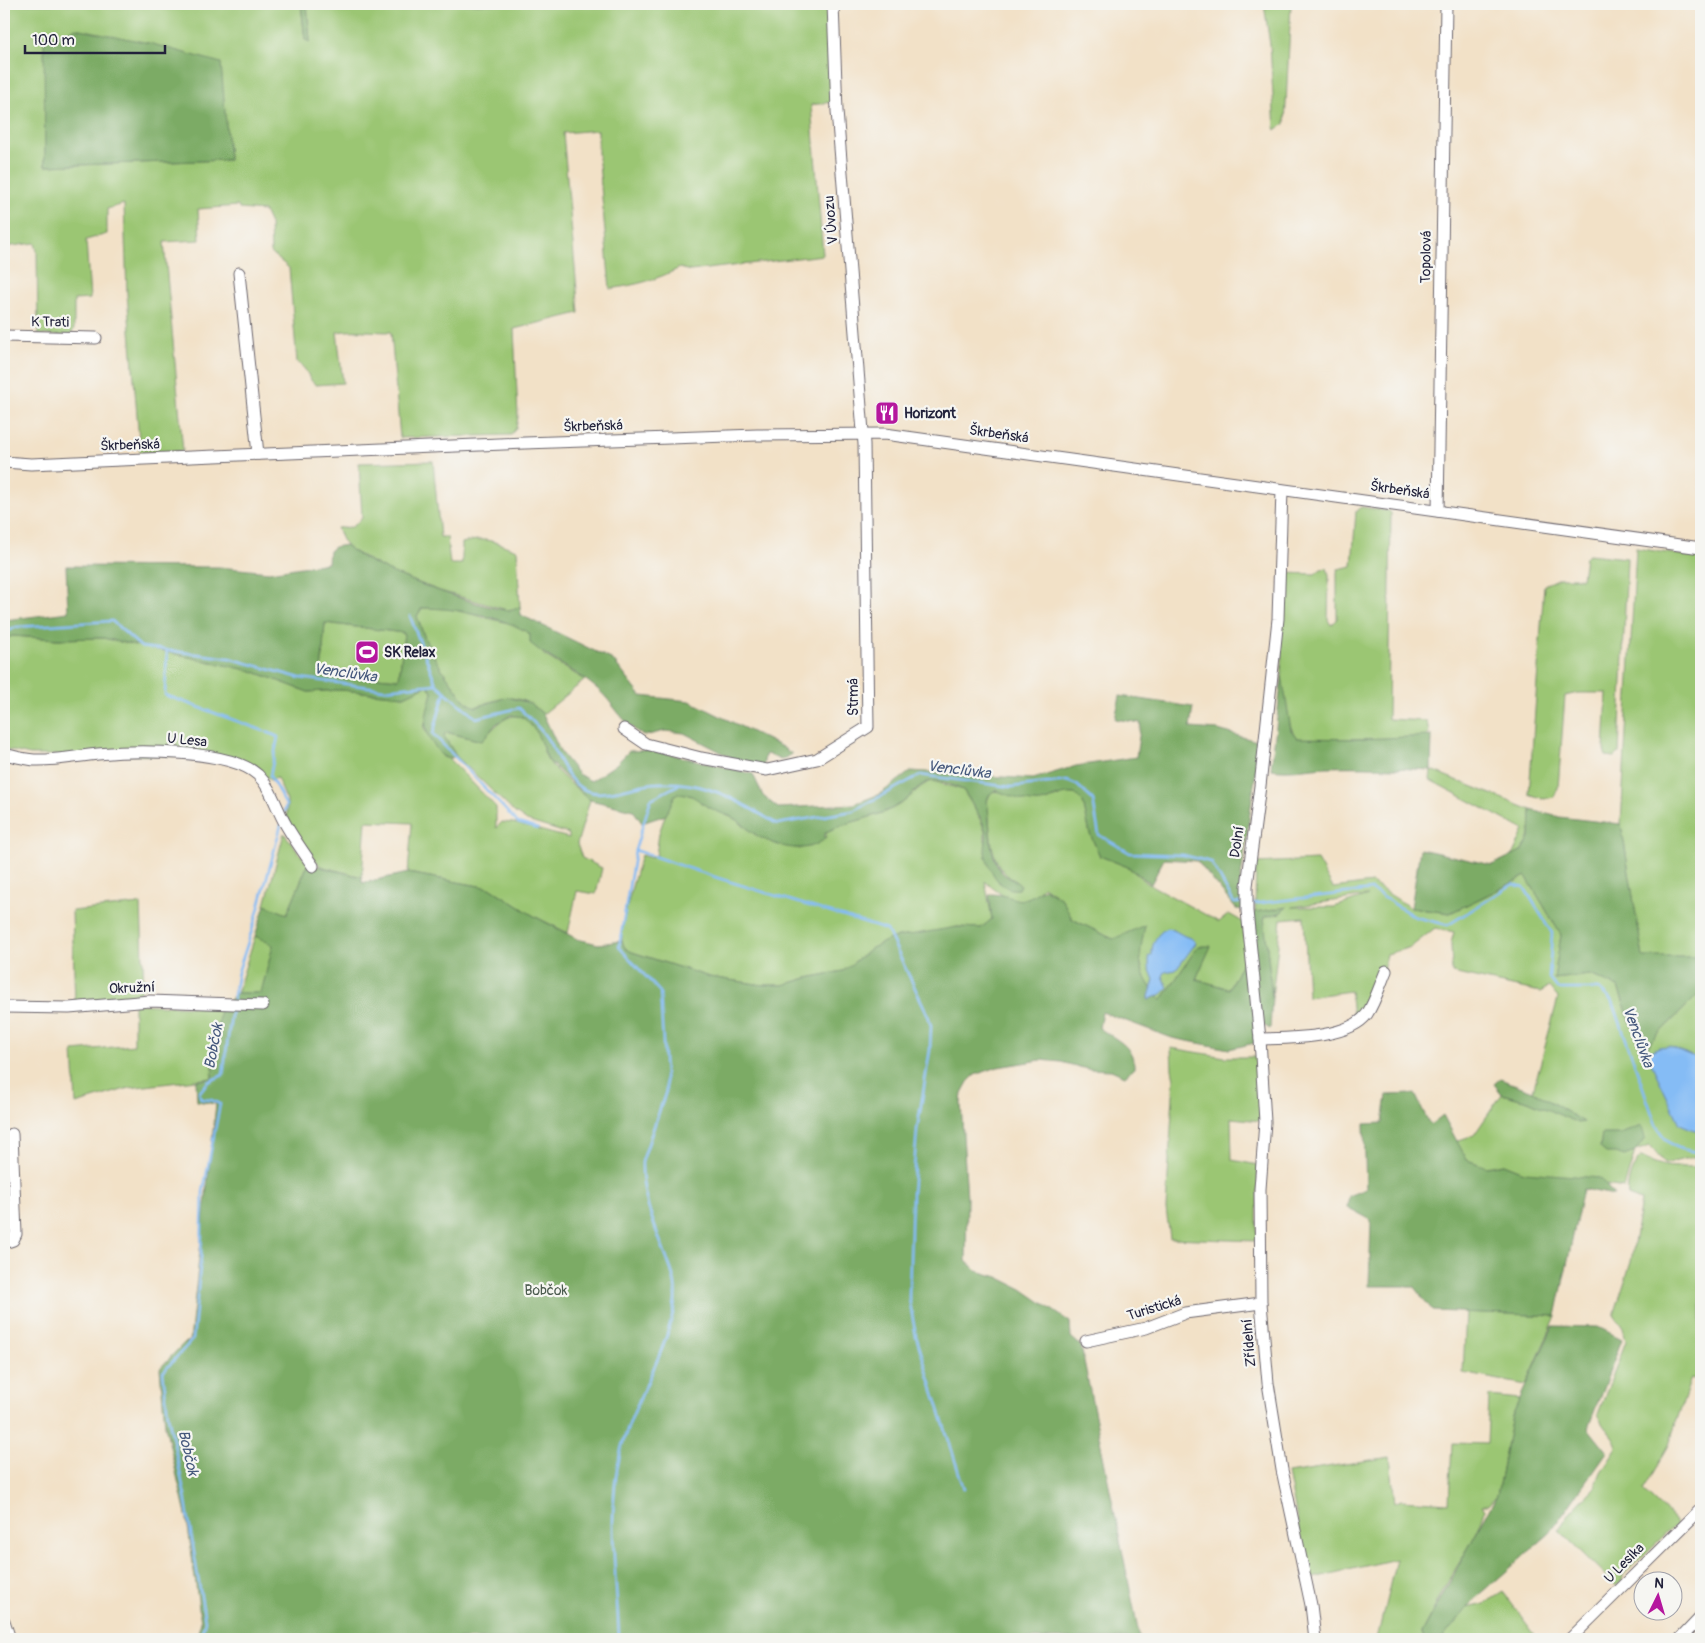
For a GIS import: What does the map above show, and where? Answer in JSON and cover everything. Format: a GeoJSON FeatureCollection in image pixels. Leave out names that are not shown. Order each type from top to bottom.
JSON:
{"type":"FeatureCollection","features":[{"type":"Feature","properties":{"kind":"street","name":"V Úvozu"},"geometry":{"type":"LineString","coordinates":[[833,4],[837,111],[863,433]]}},
{"type":"Feature","properties":{"kind":"street","name":"Topolová"},"geometry":{"type":"LineString","coordinates":[[1438,510],[1446,4]]}},
{"type":"Feature","properties":{"kind":"street"},"geometry":{"type":"LineString","coordinates":[[239,272],[258,454]]}},
{"type":"Feature","properties":{"kind":"street","name":"K Trati"},"geometry":{"type":"LineString","coordinates":[[4,336],[96,338]]}},
{"type":"Feature","properties":{"kind":"street","name":"Škrbeňská"},"geometry":{"type":"LineString","coordinates":[[4,462],[30,464],[525,443],[863,433],[885,434],[1701,548]]}},
{"type":"Feature","properties":{"kind":"street","name":"Strmá"},"geometry":{"type":"LineString","coordinates":[[624,729],[646,744],[701,758],[767,770],[817,759],[868,727],[863,433]]}},
{"type":"Feature","properties":{"kind":"street","name":"Dolní"},"geometry":{"type":"LineString","coordinates":[[1260,1039],[1247,911],[1248,871],[1260,786],[1278,619],[1282,490]]}},
{"type":"Feature","properties":{"kind":"street","name":"U Lesa"},"geometry":{"type":"LineString","coordinates":[[4,754],[33,760],[54,760],[99,754],[149,751],[222,759],[238,763],[257,774],[269,789],[286,825],[313,866]]}},
{"type":"Feature","properties":{"kind":"street"},"geometry":{"type":"LineString","coordinates":[[1260,1039],[1295,1038],[1350,1027],[1359,1022],[1367,1013],[1386,971]]}},
{"type":"Feature","properties":{"kind":"street","name":"Okružní"},"geometry":{"type":"LineString","coordinates":[[4,1007],[69,1008],[150,1001],[262,1005]]}},
{"type":"Feature","properties":{"kind":"street","name":"Zřídelní"},"geometry":{"type":"LineString","coordinates":[[1260,1039],[1265,1122],[1260,1189],[1261,1303],[1268,1383],[1282,1470],[1311,1605],[1315,1639]]}},
{"type":"Feature","properties":{"kind":"street"},"geometry":{"type":"LineString","coordinates":[[4,1243],[13,1240],[16,1234],[12,1134]]}},
{"type":"Feature","properties":{"kind":"street","name":"Turistická"},"geometry":{"type":"LineString","coordinates":[[1086,1341],[1146,1328],[1185,1313],[1261,1303]]}},
{"type":"Feature","properties":{"kind":"street","name":"U Lesíka"},"geometry":{"type":"LineString","coordinates":[[1570,1639],[1701,1509]]}},
{"type":"Feature","properties":{"kind":"street"},"geometry":{"type":"LineString","coordinates":[[1680,1639],[1701,1617]]}},
{"type":"Feature","properties":{"kind":"street"},"geometry":{"type":"LineString","coordinates":[[4,1621],[10,1639]]}},
{"type":"Feature","properties":{"kind":"green space"},"geometry":{"type":"Polygon","coordinates":[[[4,4],[301,4],[305,40],[310,41],[307,4],[828,4],[832,102],[811,105],[823,255],[690,271],[680,268],[646,282],[610,289],[598,152],[598,130],[563,133],[579,313],[514,329],[518,417],[516,428],[511,435],[400,438],[391,332],[337,332],[343,383],[316,385],[313,383],[297,362],[289,268],[271,253],[270,224],[264,211],[239,209],[238,206],[198,209],[200,240],[164,242],[183,451],[140,452],[127,294],[124,204],[107,209],[107,234],[86,240],[90,299],[74,300],[74,329],[70,336],[38,335],[37,251],[35,243],[4,247],[4,4]],[[72,32],[47,38],[45,166],[229,160],[227,137],[72,32]]]}},
{"type":"Feature","properties":{"kind":"green space"},"geometry":{"type":"Polygon","coordinates":[[[301,4],[307,4],[310,42],[305,40],[301,4]]]}},
{"type":"Feature","properties":{"kind":"green space"},"geometry":{"type":"Polygon","coordinates":[[[1264,4],[1291,4],[1285,124],[1275,130],[1270,45],[1264,4]]]}},
{"type":"Feature","properties":{"kind":"green space"},"geometry":{"type":"Polygon","coordinates":[[[75,28],[149,43],[221,63],[229,160],[45,166],[44,42],[51,37],[67,33],[75,28]]]}},
{"type":"Feature","properties":{"kind":"green space"},"geometry":{"type":"Polygon","coordinates":[[[433,461],[440,537],[447,537],[450,564],[462,564],[462,543],[471,541],[490,541],[517,550],[520,607],[507,610],[440,591],[388,571],[351,550],[342,540],[337,528],[352,527],[362,518],[359,463],[433,461]]]}},
{"type":"Feature","properties":{"kind":"green space"},"geometry":{"type":"Polygon","coordinates":[[[1361,507],[1389,511],[1391,513],[1388,719],[1427,721],[1429,733],[1425,738],[1297,738],[1290,726],[1283,684],[1281,608],[1284,573],[1315,574],[1321,569],[1327,568],[1329,575],[1328,620],[1331,625],[1337,620],[1337,572],[1338,569],[1352,566],[1356,511],[1361,507]]]}},
{"type":"Feature","properties":{"kind":"green space"},"geometry":{"type":"Polygon","coordinates":[[[346,545],[374,564],[396,574],[470,601],[505,610],[520,607],[521,615],[613,660],[641,696],[690,701],[782,747],[792,754],[781,760],[767,754],[765,755],[763,768],[746,765],[684,733],[665,731],[644,736],[628,724],[595,687],[530,643],[530,634],[506,622],[478,614],[422,608],[417,616],[427,643],[440,666],[464,700],[476,707],[507,697],[530,703],[543,714],[561,753],[578,774],[591,781],[615,765],[629,751],[653,750],[753,774],[763,796],[778,808],[854,804],[880,794],[911,771],[1033,779],[1076,766],[1136,757],[1141,723],[1115,719],[1120,696],[1193,707],[1190,728],[1218,730],[1260,742],[1240,884],[1244,898],[1244,910],[1236,909],[1197,861],[1164,859],[1151,884],[1128,867],[1100,856],[1090,834],[1083,802],[1075,794],[1063,795],[1039,802],[1020,799],[995,790],[989,795],[987,801],[993,855],[1003,873],[1020,885],[1018,889],[1011,889],[1000,883],[991,871],[985,851],[986,832],[982,821],[963,790],[937,781],[928,782],[920,786],[906,800],[893,808],[826,832],[824,837],[826,838],[810,847],[793,848],[766,840],[734,818],[711,809],[685,794],[675,795],[666,815],[642,823],[633,810],[590,800],[548,760],[536,731],[523,717],[511,715],[496,724],[482,741],[446,732],[444,736],[456,756],[449,759],[438,751],[427,733],[426,721],[432,692],[428,685],[404,696],[341,690],[308,692],[252,671],[103,638],[58,639],[12,636],[4,640],[5,620],[68,612],[66,566],[219,567],[269,572],[328,563],[329,551],[334,547],[346,545]],[[325,623],[321,672],[399,679],[404,633],[325,623]]]}},
{"type":"Feature","properties":{"kind":"green space"},"geometry":{"type":"Polygon","coordinates":[[[1636,548],[1701,558],[1701,957],[1643,958],[1621,824],[1636,548]]]}},
{"type":"Feature","properties":{"kind":"green space"},"geometry":{"type":"Polygon","coordinates":[[[1589,554],[1627,558],[1619,753],[1615,757],[1606,756],[1604,750],[1607,693],[1578,693],[1565,696],[1558,788],[1554,797],[1544,799],[1529,794],[1544,585],[1559,578],[1582,578],[1585,557],[1589,554]]]}},
{"type":"Feature","properties":{"kind":"green space"},"geometry":{"type":"Polygon","coordinates":[[[422,608],[446,608],[517,625],[530,634],[544,655],[585,680],[543,714],[526,702],[511,698],[475,707],[462,697],[431,651],[417,616],[422,608]]]}},
{"type":"Feature","properties":{"kind":"green space","name":"SK Relax"},"geometry":{"type":"Polygon","coordinates":[[[325,623],[404,633],[399,679],[321,672],[325,623]]]}},
{"type":"Feature","properties":{"kind":"green space"},"geometry":{"type":"Polygon","coordinates":[[[12,636],[58,639],[103,638],[252,671],[308,692],[341,690],[404,696],[428,685],[432,692],[424,728],[443,757],[449,759],[496,807],[496,828],[502,822],[513,823],[569,838],[569,834],[527,821],[514,812],[456,756],[444,736],[446,732],[482,741],[501,722],[515,716],[522,717],[529,722],[538,734],[546,756],[552,765],[590,800],[577,844],[582,858],[602,868],[596,894],[577,891],[568,933],[534,916],[490,888],[408,873],[412,823],[366,821],[362,877],[320,866],[287,818],[287,801],[277,778],[270,780],[251,764],[224,756],[30,755],[4,749],[4,640],[12,636]]]}},
{"type":"Feature","properties":{"kind":"green space"},"geometry":{"type":"Polygon","coordinates":[[[1282,676],[1291,730],[1297,738],[1361,739],[1432,736],[1431,770],[1352,767],[1292,770],[1271,769],[1282,676]]]}},
{"type":"Feature","properties":{"kind":"green space"},"geometry":{"type":"Polygon","coordinates":[[[1431,770],[1531,810],[1529,837],[1524,848],[1512,856],[1524,830],[1430,780],[1431,770]]]}},
{"type":"Feature","properties":{"kind":"green space"},"geometry":{"type":"Polygon","coordinates":[[[933,781],[963,790],[985,830],[985,840],[999,883],[1016,881],[1006,875],[995,857],[990,834],[987,801],[991,792],[1000,792],[1041,801],[1050,800],[1064,794],[1079,796],[1083,802],[1090,834],[1100,856],[1128,867],[1147,883],[1219,922],[1229,914],[1243,922],[1246,955],[1229,989],[1196,979],[1210,947],[1198,946],[1161,1001],[1146,981],[1139,958],[1113,939],[1072,919],[1062,899],[1043,886],[1032,898],[1020,901],[1001,894],[985,881],[992,919],[981,928],[957,927],[872,948],[843,971],[783,985],[763,985],[709,977],[632,952],[623,945],[623,923],[641,855],[651,858],[656,856],[659,833],[669,805],[675,795],[681,793],[698,798],[706,806],[735,819],[757,836],[800,849],[826,838],[826,832],[835,828],[893,808],[906,800],[916,790],[933,781]]]}},
{"type":"Feature","properties":{"kind":"green space"},"geometry":{"type":"Polygon","coordinates":[[[1531,810],[1559,817],[1621,824],[1643,957],[1701,957],[1701,992],[1652,1040],[1643,1056],[1618,987],[1590,975],[1554,979],[1561,935],[1526,876],[1450,913],[1411,908],[1420,849],[1492,865],[1523,850],[1530,838],[1531,810]]]}},
{"type":"Feature","properties":{"kind":"green space"},"geometry":{"type":"Polygon","coordinates":[[[284,833],[308,864],[287,914],[265,905],[284,833]]]}},
{"type":"Feature","properties":{"kind":"green space"},"geometry":{"type":"Polygon","coordinates":[[[1317,860],[1333,888],[1372,883],[1411,908],[1450,913],[1526,876],[1561,935],[1554,979],[1590,975],[1618,987],[1643,1056],[1652,1040],[1701,992],[1701,1158],[1697,1156],[1665,1164],[1650,1146],[1635,1151],[1624,1188],[1524,1172],[1504,1164],[1487,1167],[1467,1160],[1456,1141],[1474,1135],[1502,1094],[1528,1101],[1578,1122],[1583,1122],[1533,1091],[1558,998],[1549,987],[1540,992],[1452,973],[1451,943],[1454,932],[1435,928],[1411,947],[1387,954],[1374,992],[1363,1009],[1349,1023],[1353,1015],[1350,991],[1308,997],[1304,917],[1281,919],[1272,997],[1264,917],[1280,913],[1286,908],[1255,912],[1256,863],[1317,860]],[[1368,896],[1292,907],[1334,907],[1368,896]]]}},
{"type":"Feature","properties":{"kind":"green space","name":"Bobčok"},"geometry":{"type":"Polygon","coordinates":[[[308,864],[362,877],[362,883],[408,873],[490,888],[534,916],[577,939],[598,944],[622,941],[625,948],[632,952],[709,977],[763,985],[783,985],[843,971],[872,948],[892,938],[957,927],[981,928],[992,919],[989,894],[1021,900],[1034,895],[1044,888],[1062,899],[1072,919],[1113,939],[1145,925],[1140,957],[1141,965],[1147,981],[1161,1001],[1198,946],[1211,946],[1196,979],[1229,989],[1246,955],[1253,914],[1255,912],[1287,907],[1280,913],[1264,917],[1272,997],[1270,1029],[1257,1021],[1255,1043],[1229,1049],[1172,1038],[1102,1012],[1099,1028],[1123,1044],[1131,1054],[1134,1068],[1125,1076],[1111,1070],[1087,1069],[1061,1062],[1041,1060],[998,1067],[975,1075],[968,1082],[962,1093],[967,1198],[966,1261],[977,1271],[998,1277],[1022,1289],[1070,1322],[1071,1337],[1081,1346],[1140,1639],[196,1639],[201,1622],[187,1519],[165,1425],[160,1368],[184,1343],[190,1341],[216,1104],[197,1101],[196,1081],[212,1078],[220,1008],[237,993],[261,993],[273,945],[255,936],[265,905],[287,914],[308,864]]]}},
{"type":"Feature","properties":{"kind":"green space"},"geometry":{"type":"Polygon","coordinates":[[[141,904],[144,988],[130,998],[103,1003],[75,1004],[72,911],[141,904]]]}},
{"type":"Feature","properties":{"kind":"green space"},"geometry":{"type":"Polygon","coordinates":[[[255,936],[274,944],[261,993],[237,993],[255,936]]]}},
{"type":"Feature","properties":{"kind":"green space"},"geometry":{"type":"Polygon","coordinates":[[[134,1004],[220,1008],[212,1078],[129,1088],[76,1104],[73,1051],[134,1045],[134,1004]]]}},
{"type":"Feature","properties":{"kind":"green space"},"geometry":{"type":"Polygon","coordinates":[[[1171,1048],[1225,1057],[1255,1057],[1260,1063],[1261,1121],[1231,1118],[1232,1160],[1258,1165],[1257,1241],[1170,1238],[1166,1209],[1174,1079],[1171,1048]]]}},
{"type":"Feature","properties":{"kind":"green space"},"geometry":{"type":"Polygon","coordinates":[[[1500,1079],[1533,1091],[1584,1122],[1578,1123],[1528,1101],[1502,1094],[1494,1084],[1500,1079]]]}},
{"type":"Feature","properties":{"kind":"green space"},"geometry":{"type":"Polygon","coordinates":[[[1415,1094],[1430,1125],[1443,1115],[1467,1160],[1487,1167],[1504,1164],[1524,1172],[1600,1178],[1614,1195],[1583,1189],[1556,1316],[1433,1311],[1413,1286],[1369,1286],[1371,1220],[1347,1207],[1349,1196],[1366,1189],[1364,1124],[1383,1123],[1387,1095],[1415,1094]]]}},
{"type":"Feature","properties":{"kind":"green space"},"geometry":{"type":"Polygon","coordinates":[[[1642,1126],[1645,1138],[1635,1152],[1624,1156],[1616,1153],[1606,1153],[1600,1148],[1602,1134],[1620,1134],[1642,1126]]]}},
{"type":"Feature","properties":{"kind":"green space"},"geometry":{"type":"Polygon","coordinates":[[[1641,1157],[1664,1166],[1701,1167],[1701,1381],[1691,1378],[1668,1447],[1643,1490],[1674,1519],[1676,1524],[1623,1575],[1622,1580],[1616,1586],[1559,1530],[1571,1512],[1595,1487],[1601,1472],[1617,1447],[1598,1414],[1626,1341],[1623,1328],[1614,1315],[1631,1262],[1641,1201],[1628,1196],[1629,1180],[1632,1169],[1641,1157]]]}},
{"type":"Feature","properties":{"kind":"green space"},"geometry":{"type":"Polygon","coordinates":[[[1466,1312],[1556,1316],[1526,1385],[1463,1373],[1466,1312]]]}},
{"type":"Feature","properties":{"kind":"green space"},"geometry":{"type":"Polygon","coordinates":[[[1553,1326],[1598,1327],[1622,1339],[1588,1428],[1607,1452],[1550,1533],[1475,1599],[1442,1639],[1424,1639],[1422,1633],[1497,1495],[1512,1416],[1553,1326]]]}},
{"type":"Feature","properties":{"kind":"green space"},"geometry":{"type":"Polygon","coordinates":[[[1489,1396],[1520,1399],[1512,1416],[1497,1495],[1488,1505],[1482,1505],[1485,1510],[1482,1520],[1445,1586],[1422,1633],[1424,1639],[1377,1639],[1396,1559],[1309,1579],[1288,1473],[1390,1457],[1395,1503],[1401,1500],[1449,1503],[1452,1443],[1487,1444],[1489,1396]]]}},
{"type":"Feature","properties":{"kind":"green space"},"geometry":{"type":"Polygon","coordinates":[[[1503,1592],[1538,1639],[1442,1639],[1467,1608],[1484,1604],[1503,1592]]]}},
{"type":"Feature","properties":{"kind":"water"},"geometry":{"type":"Polygon","coordinates":[[[1167,928],[1191,938],[1196,943],[1176,970],[1165,972],[1163,976],[1168,988],[1162,994],[1148,1000],[1154,980],[1149,967],[1149,956],[1152,955],[1155,939],[1167,928]]]}},
{"type":"Feature","properties":{"kind":"water"},"geometry":{"type":"Polygon","coordinates":[[[1669,1046],[1701,1060],[1701,1130],[1694,1130],[1680,1124],[1650,1061],[1650,1052],[1659,1047],[1669,1046]]]}},
{"type":"Feature","properties":{"kind":"waterway"},"geometry":{"type":"LineString","coordinates":[[410,616],[436,684]]}},
{"type":"Feature","properties":{"kind":"waterway","name":"Venclůvka"},"geometry":{"type":"LineString","coordinates":[[4,634],[16,627],[112,621],[141,647],[229,658],[300,678],[384,689],[436,684],[476,718],[519,708],[543,733],[572,780],[585,790],[602,793],[657,783],[691,785],[720,793],[777,824],[853,811],[920,775],[1011,787],[1067,781],[1077,785],[1093,800],[1099,835],[1130,853],[1183,855],[1211,862],[1234,903],[1243,903]]}},
{"type":"Feature","properties":{"kind":"waterway","name":"Bobčok"},"geometry":{"type":"LineString","coordinates":[[167,651],[165,695],[264,731]]}},
{"type":"Feature","properties":{"kind":"waterway"},"geometry":{"type":"LineString","coordinates":[[445,691],[433,734],[518,823],[538,829]]}},
{"type":"Feature","properties":{"kind":"waterway","name":"Bobčok"},"geometry":{"type":"LineString","coordinates":[[267,732],[278,737],[270,776],[286,805],[284,812]]}},
{"type":"Feature","properties":{"kind":"waterway"},"geometry":{"type":"LineString","coordinates":[[619,1639],[613,1523],[616,1477],[626,1434],[665,1340],[676,1295],[672,1271],[649,1209],[642,1174],[642,1162],[666,1091],[660,992],[619,947],[635,850],[651,799],[678,785]]}},
{"type":"Feature","properties":{"kind":"waterway","name":"Bobčok"},"geometry":{"type":"LineString","coordinates":[[233,1000],[238,972],[256,918],[281,825]]}},
{"type":"Feature","properties":{"kind":"waterway"},"geometry":{"type":"LineString","coordinates":[[635,850],[718,878],[887,930],[928,1015],[931,1026],[930,1050],[917,1130],[912,1194],[909,1298],[916,1336],[964,1489]]}},
{"type":"Feature","properties":{"kind":"waterway","name":"Venclůvka"},"geometry":{"type":"LineString","coordinates":[[1251,904],[1372,890],[1415,917],[1448,925],[1513,884],[1524,887],[1552,933],[1549,978],[1558,989],[1599,989],[1613,1002],[1656,1125],[1665,1139],[1674,1146],[1701,1153]]}},
{"type":"Feature","properties":{"kind":"waterway","name":"Bobčok"},"geometry":{"type":"LineString","coordinates":[[200,1639],[205,1621],[185,1496],[168,1416],[163,1372],[193,1339],[201,1257],[203,1192],[220,1104],[211,1100],[201,1099],[199,1093],[208,1082],[223,1075],[232,1008]]}},
{"type":"Feature","properties":{"kind":"place","name":"Horizont"},"geometry":{"type":"Point","coordinates":[887,413]}},
{"type":"Feature","properties":{"kind":"place","name":"SK Relax"},"geometry":{"type":"Point","coordinates":[367,652]}}]}
